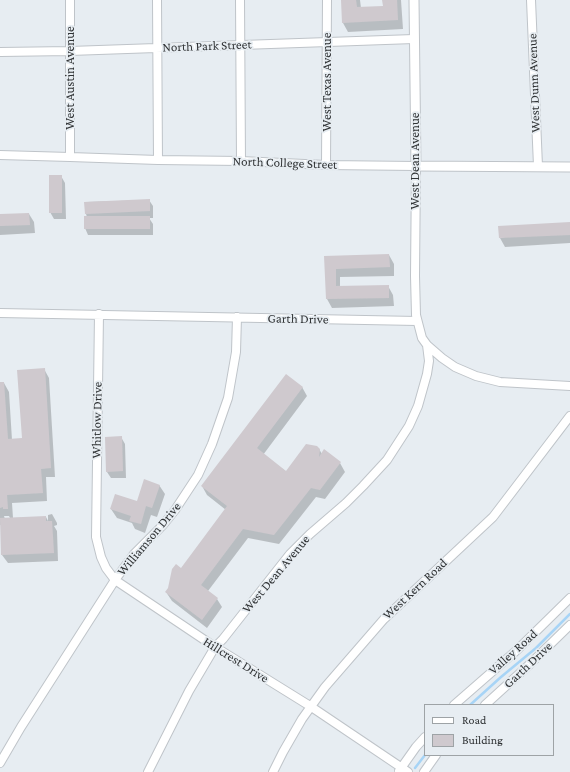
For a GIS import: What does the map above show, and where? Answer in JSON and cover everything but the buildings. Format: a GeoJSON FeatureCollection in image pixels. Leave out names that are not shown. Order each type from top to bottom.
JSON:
{"type":"FeatureCollection","features":[{"type":"Feature","properties":{"kind":"street","name":"West Austin Avenue"},"geometry":{"type":"LineString","coordinates":[[70,0],[70,156]]}},
{"type":"Feature","properties":{"kind":"street"},"geometry":{"type":"LineString","coordinates":[[157,0],[158,160]]}},
{"type":"Feature","properties":{"kind":"street"},"geometry":{"type":"LineString","coordinates":[[240,0],[240,161]]}},
{"type":"Feature","properties":{"kind":"street","name":"West Texas Avenue"},"geometry":{"type":"LineString","coordinates":[[326,164],[327,0]]}},
{"type":"Feature","properties":{"kind":"street","name":"West Dean Avenue"},"geometry":{"type":"LineString","coordinates":[[414,0],[416,166],[415,276],[417,321]]}},
{"type":"Feature","properties":{"kind":"street","name":"West Dunn Avenue"},"geometry":{"type":"LineString","coordinates":[[531,0],[538,166]]}},
{"type":"Feature","properties":{"kind":"street","name":"North Park Street"},"geometry":{"type":"LineString","coordinates":[[0,52],[414,39]]}},
{"type":"Feature","properties":{"kind":"street","name":"North College Street"},"geometry":{"type":"LineString","coordinates":[[0,156],[70,156],[158,160],[416,166],[570,167]]}},
{"type":"Feature","properties":{"kind":"street","name":"Garth Drive"},"geometry":{"type":"LineString","coordinates":[[0,313],[417,321]]}},
{"type":"Feature","properties":{"kind":"street","name":"Whitlow Drive"},"geometry":{"type":"LineString","coordinates":[[96,525],[99,314]]}},
{"type":"Feature","properties":{"kind":"street","name":"Williamson Drive"},"geometry":{"type":"LineString","coordinates":[[0,763],[21,727],[115,580],[134,554],[163,525],[175,510],[198,474],[209,450],[228,398],[236,352],[237,317]]}},
{"type":"Feature","properties":{"kind":"street"},"geometry":{"type":"LineString","coordinates":[[417,321],[422,338],[427,345],[455,367],[476,376],[500,382],[570,386]]}},
{"type":"Feature","properties":{"kind":"street","name":"West Dean Avenue"},"geometry":{"type":"LineString","coordinates":[[148,772],[189,691],[215,647],[290,554],[346,502],[386,460],[409,426],[418,406],[427,374],[429,361],[427,345]]}},
{"type":"Feature","properties":{"kind":"street","name":"West Kern Road"},"geometry":{"type":"LineString","coordinates":[[273,772],[310,706],[334,676],[384,619],[493,516],[570,416]]}},
{"type":"Feature","properties":{"kind":"street","name":"Hillcrest Drive"},"geometry":{"type":"LineString","coordinates":[[96,525],[96,537],[101,557],[106,568],[115,580],[215,647],[310,706],[402,771]]}},
{"type":"Feature","properties":{"kind":"street","name":"Valley Road"},"geometry":{"type":"LineString","coordinates":[[455,704],[517,650],[570,598]]}},
{"type":"Feature","properties":{"kind":"street","name":"Garth Drive"},"geometry":{"type":"LineString","coordinates":[[486,704],[570,625]]}},
{"type":"Feature","properties":{"kind":"street"},"geometry":{"type":"LineString","coordinates":[[402,771],[416,747],[424,738]]}},
{"type":"Feature","properties":{"kind":"street"},"geometry":{"type":"LineString","coordinates":[[424,772],[435,756]]}},
{"type":"Feature","properties":{"kind":"waterway"},"geometry":{"type":"LineString","coordinates":[[471,704],[536,648],[570,614]]}},
{"type":"Feature","properties":{"kind":"waterway"},"geometry":{"type":"LineString","coordinates":[[415,768],[424,756]]}}]}
